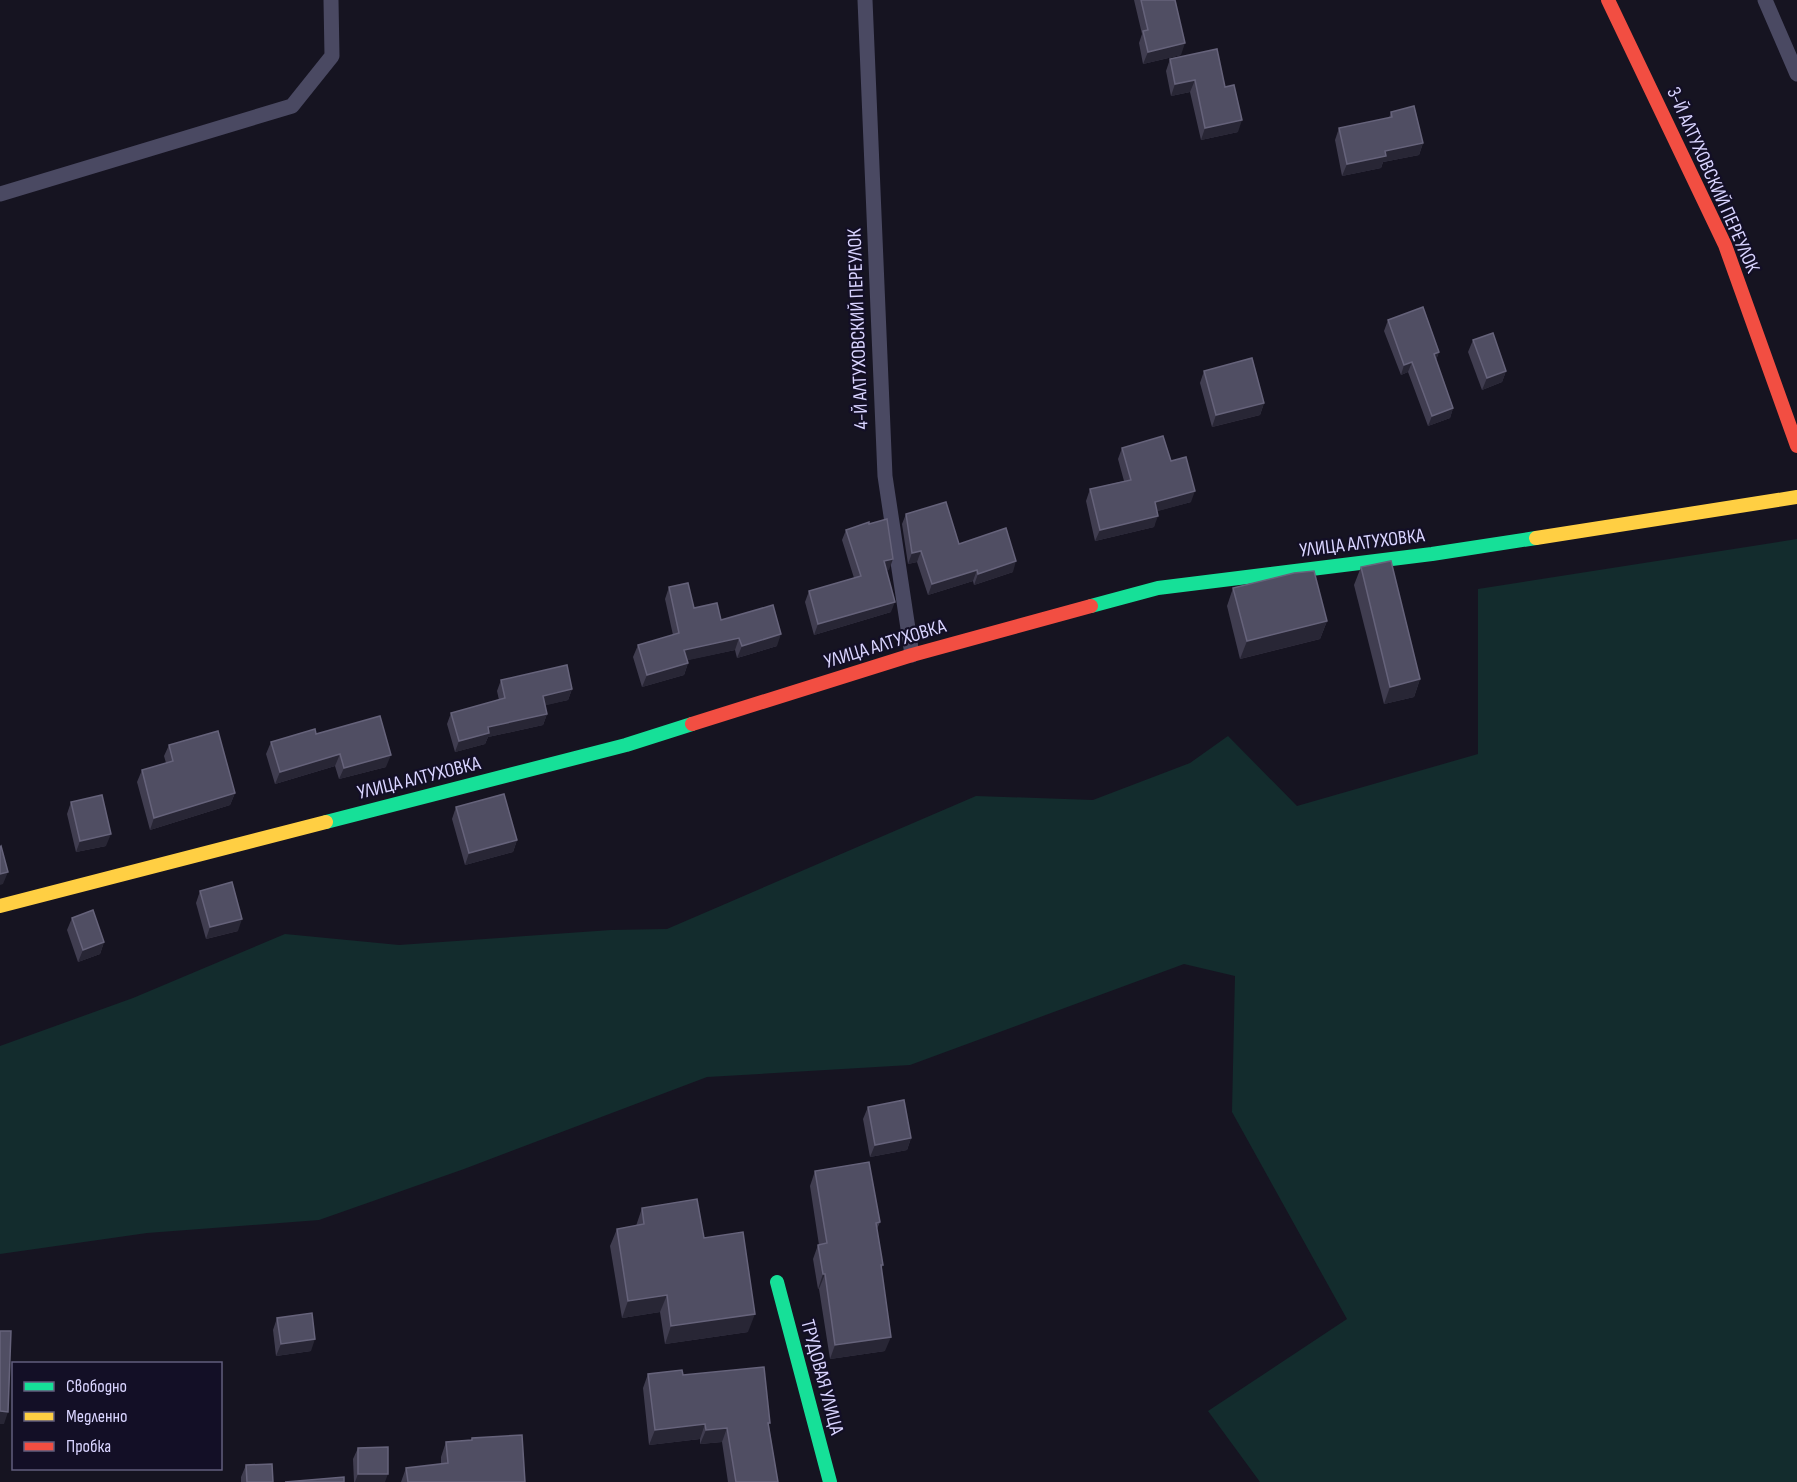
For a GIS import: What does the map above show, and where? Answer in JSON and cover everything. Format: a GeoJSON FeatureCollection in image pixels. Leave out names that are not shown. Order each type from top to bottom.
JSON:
{"type":"FeatureCollection","features":[{"type":"Feature","properties":{"kind":"street","name":"3-Й АЛТУХОВСКИЙ ПЕРЕУЛОК"},"geometry":{"type":"LineString","coordinates":[[1608,0],[1725,245],[1797,446]]}},
{"type":"Feature","properties":{"kind":"street","name":"УЛИЦА АЛТУХОВКА"},"geometry":{"type":"LineString","coordinates":[[0,906],[626,745],[912,655],[1158,588],[1432,554],[1797,497]]}},
{"type":"Feature","properties":{"kind":"street","name":"ТРУДОВАЯ УЛИЦА"},"geometry":{"type":"LineString","coordinates":[[777,1281],[830,1482]]}},
{"type":"Feature","properties":{"kind":"lane"},"geometry":{"type":"LineString","coordinates":[[0,194],[292,106],[332,56],[331,0]]}},
{"type":"Feature","properties":{"kind":"lane","name":"4-Й АЛТУХОВСКИЙ ПЕРЕУЛОК"},"geometry":{"type":"LineString","coordinates":[[865,0],[885,476],[912,655]]}},
{"type":"Feature","properties":{"kind":"lane"},"geometry":{"type":"LineString","coordinates":[[1765,0],[1797,74]]}},
{"type":"Feature","properties":{"kind":"green space"},"geometry":{"type":"Polygon","coordinates":[[[1797,539],[1797,1482],[1260,1482],[1208,1411],[1347,1319],[1232,1112],[1235,976],[1184,964],[910,1065],[707,1077],[464,1169],[319,1220],[147,1233],[0,1254],[0,1046],[133,998],[285,934],[399,945],[611,930],[667,929],[976,796],[1093,800],[1190,763],[1228,736],[1297,806],[1478,754],[1478,589],[1797,539]]]}},
{"type":"Feature","properties":{"kind":"building"},"geometry":{"type":"Polygon","coordinates":[[[1141,0],[1175,0],[1185,43],[1148,52],[1143,31],[1148,30],[1141,0]]]}},
{"type":"Feature","properties":{"kind":"building"},"geometry":{"type":"Polygon","coordinates":[[[1217,49],[1225,87],[1234,85],[1242,120],[1205,128],[1195,80],[1175,84],[1170,59],[1217,49]]]}},
{"type":"Feature","properties":{"kind":"building"},"geometry":{"type":"Polygon","coordinates":[[[1414,106],[1423,143],[1385,151],[1386,156],[1347,164],[1339,128],[1392,117],[1391,112],[1414,106]]]}},
{"type":"Feature","properties":{"kind":"building"},"geometry":{"type":"Polygon","coordinates":[[[1423,307],[1439,352],[1434,354],[1453,408],[1432,416],[1412,362],[1404,365],[1388,320],[1423,307]]]}},
{"type":"Feature","properties":{"kind":"building"},"geometry":{"type":"Polygon","coordinates":[[[1493,333],[1506,371],[1487,378],[1473,340],[1493,333]]]}},
{"type":"Feature","properties":{"kind":"building"},"geometry":{"type":"Polygon","coordinates":[[[1252,358],[1264,403],[1216,415],[1204,371],[1252,358]]]}},
{"type":"Feature","properties":{"kind":"building"},"geometry":{"type":"Polygon","coordinates":[[[1163,436],[1171,461],[1186,457],[1195,491],[1155,502],[1158,516],[1100,530],[1090,489],[1131,480],[1122,448],[1163,436]]]}},
{"type":"Feature","properties":{"kind":"building"},"geometry":{"type":"Polygon","coordinates":[[[946,502],[959,544],[1006,528],[1016,561],[978,574],[977,570],[932,584],[921,551],[912,553],[906,514],[946,502]]]}},
{"type":"Feature","properties":{"kind":"building"},"geometry":{"type":"Polygon","coordinates":[[[887,519],[893,559],[884,561],[895,602],[818,624],[809,591],[861,576],[846,530],[887,519]]]}},
{"type":"Feature","properties":{"kind":"building"},"geometry":{"type":"Polygon","coordinates":[[[1391,561],[1420,679],[1390,687],[1361,567],[1391,561]]]}},
{"type":"Feature","properties":{"kind":"building"},"geometry":{"type":"Polygon","coordinates":[[[1314,571],[1327,621],[1247,641],[1233,588],[1294,573],[1314,571]]]}},
{"type":"Feature","properties":{"kind":"building"},"geometry":{"type":"Polygon","coordinates":[[[688,583],[694,608],[717,603],[721,620],[773,605],[781,634],[742,646],[739,638],[684,650],[688,663],[647,675],[638,645],[679,633],[669,587],[688,583]]]}},
{"type":"Feature","properties":{"kind":"building"},"geometry":{"type":"Polygon","coordinates":[[[567,665],[572,689],[543,696],[547,714],[488,727],[489,733],[459,741],[451,713],[505,698],[501,680],[567,665]]]}},
{"type":"Feature","properties":{"kind":"building"},"geometry":{"type":"Polygon","coordinates":[[[380,716],[391,755],[344,768],[340,754],[280,772],[271,742],[315,729],[316,734],[380,716]]]}},
{"type":"Feature","properties":{"kind":"building"},"geometry":{"type":"Polygon","coordinates":[[[218,731],[235,793],[154,818],[142,770],[173,761],[169,745],[218,731]]]}},
{"type":"Feature","properties":{"kind":"building"},"geometry":{"type":"Polygon","coordinates":[[[504,794],[517,840],[469,853],[456,807],[504,794]]]}},
{"type":"Feature","properties":{"kind":"building"},"geometry":{"type":"Polygon","coordinates":[[[102,795],[111,834],[80,841],[71,802],[102,795]]]}},
{"type":"Feature","properties":{"kind":"building"},"geometry":{"type":"Polygon","coordinates":[[[0,847],[8,872],[0,874],[0,847]]]}},
{"type":"Feature","properties":{"kind":"building"},"geometry":{"type":"Polygon","coordinates":[[[232,882],[242,919],[210,927],[200,891],[232,882]]]}},
{"type":"Feature","properties":{"kind":"building"},"geometry":{"type":"Polygon","coordinates":[[[93,910],[104,942],[83,950],[72,918],[93,910]]]}},
{"type":"Feature","properties":{"kind":"building"},"geometry":{"type":"Polygon","coordinates":[[[904,1100],[911,1138],[875,1145],[868,1107],[904,1100]]]}},
{"type":"Feature","properties":{"kind":"building"},"geometry":{"type":"Polygon","coordinates":[[[869,1162],[880,1222],[876,1223],[891,1337],[835,1345],[825,1274],[823,1274],[818,1245],[827,1243],[815,1171],[869,1162]]]}},
{"type":"Feature","properties":{"kind":"building"},"geometry":{"type":"Polygon","coordinates":[[[697,1199],[704,1238],[743,1232],[755,1314],[671,1326],[667,1295],[628,1301],[617,1229],[644,1224],[642,1208],[697,1199]]]}},
{"type":"Feature","properties":{"kind":"building"},"geometry":{"type":"Polygon","coordinates":[[[312,1313],[315,1339],[281,1344],[277,1318],[312,1313]]]}},
{"type":"Feature","properties":{"kind":"building"},"geometry":{"type":"Polygon","coordinates":[[[0,1331],[11,1331],[8,1412],[0,1411],[0,1331]]]}},
{"type":"Feature","properties":{"kind":"building"},"geometry":{"type":"Polygon","coordinates":[[[764,1367],[770,1423],[768,1423],[778,1482],[736,1482],[727,1428],[706,1430],[705,1424],[655,1430],[648,1374],[682,1370],[683,1375],[764,1367]]]}},
{"type":"Feature","properties":{"kind":"building"},"geometry":{"type":"Polygon","coordinates":[[[522,1435],[525,1482],[408,1482],[406,1468],[448,1463],[446,1442],[522,1435]]]}},
{"type":"Feature","properties":{"kind":"building"},"geometry":{"type":"Polygon","coordinates":[[[388,1447],[388,1474],[358,1474],[358,1448],[388,1447]]]}},
{"type":"Feature","properties":{"kind":"building"},"geometry":{"type":"Polygon","coordinates":[[[272,1464],[273,1482],[247,1482],[246,1465],[272,1464]]]}},
{"type":"Feature","properties":{"kind":"building"},"geometry":{"type":"Polygon","coordinates":[[[344,1477],[344,1482],[285,1482],[344,1477]]]}},
{"type":"Feature","properties":{"kind":"traffic: fast"},"geometry":{"type":"LineString","coordinates":[[1091,606],[1158,588],[1432,554],[1536,538]]}},
{"type":"Feature","properties":{"kind":"traffic: fast"},"geometry":{"type":"LineString","coordinates":[[326,822],[626,745],[692,724]]}},
{"type":"Feature","properties":{"kind":"traffic: fast"},"geometry":{"type":"LineString","coordinates":[[777,1282],[830,1482]]}},
{"type":"Feature","properties":{"kind":"traffic: slow"},"geometry":{"type":"LineString","coordinates":[[1536,538],[1797,497]]}},
{"type":"Feature","properties":{"kind":"traffic: slow"},"geometry":{"type":"LineString","coordinates":[[0,906],[326,822]]}},
{"type":"Feature","properties":{"kind":"traffic: jam"},"geometry":{"type":"LineString","coordinates":[[1608,0],[1725,245],[1797,446]]}},
{"type":"Feature","properties":{"kind":"traffic: jam"},"geometry":{"type":"LineString","coordinates":[[692,724],[912,655],[1091,606]]}}]}
